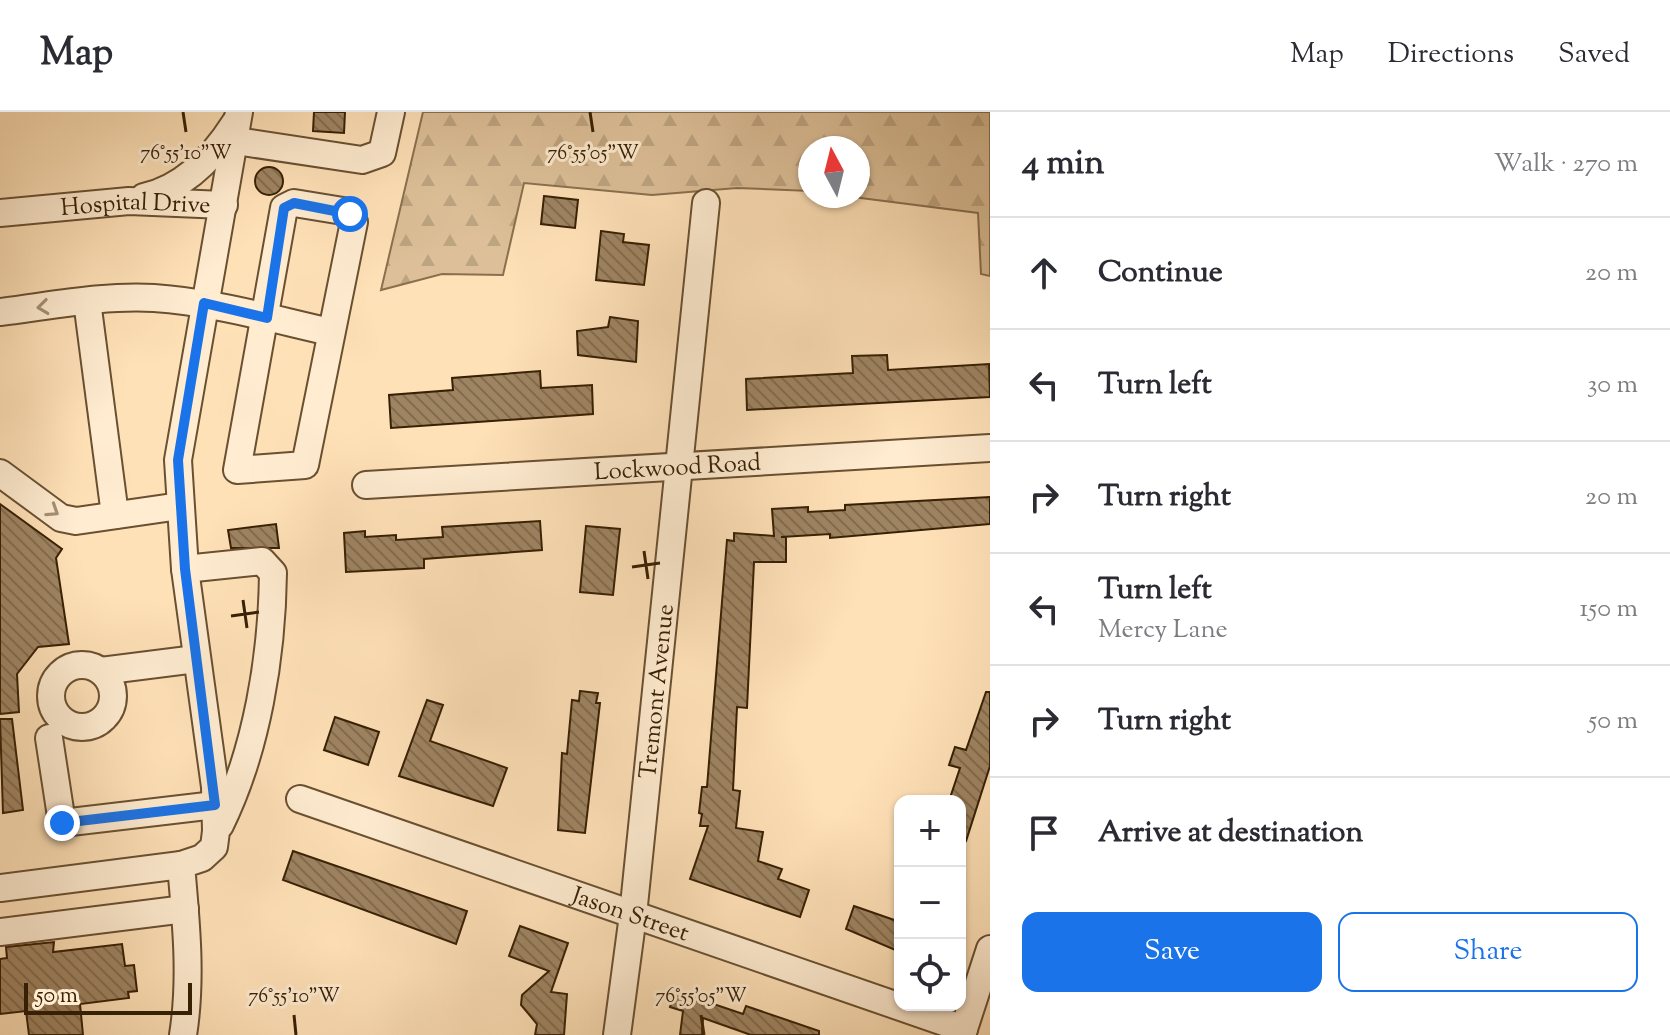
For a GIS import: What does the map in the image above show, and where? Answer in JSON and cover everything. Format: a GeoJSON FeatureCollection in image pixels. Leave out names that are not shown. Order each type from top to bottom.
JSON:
{"type":"FeatureCollection","features":[{"type":"Feature","properties":{"kind":"street"},"geometry":{"type":"LineString","coordinates":[[129,201],[150,196],[184,178],[215,152],[238,123],[300,149],[348,160],[362,160],[382,153],[391,112]]}},
{"type":"Feature","properties":{"kind":"street","name":"Hospital Drive"},"geometry":{"type":"LineString","coordinates":[[0,213],[129,201],[224,205],[238,123]]}},
{"type":"Feature","properties":{"kind":"street"},"geometry":{"type":"LineString","coordinates":[[294,203],[350,214],[354,222],[305,465],[237,470],[267,318],[284,208],[294,203]]}},
{"type":"Feature","properties":{"kind":"street","name":"Tremont Avenue"},"geometry":{"type":"LineString","coordinates":[[617,1035],[633,915],[706,203]]}},
{"type":"Feature","properties":{"kind":"street"},"geometry":{"type":"LineString","coordinates":[[0,888],[181,865],[202,858],[214,847],[215,808],[185,569],[178,460],[182,423],[224,205]]}},
{"type":"Feature","properties":{"kind":"street"},"geometry":{"type":"LineString","coordinates":[[0,312],[87,301],[151,298],[204,303],[330,332]]}},
{"type":"Feature","properties":{"kind":"street"},"geometry":{"type":"LineString","coordinates":[[87,301],[115,515]]}},
{"type":"Feature","properties":{"kind":"street","name":"Lockwood Road"},"geometry":{"type":"LineString","coordinates":[[366,485],[990,448]]}},
{"type":"Feature","properties":{"kind":"street"},"geometry":{"type":"LineString","coordinates":[[0,473],[61,518],[76,521],[180,506]]}},
{"type":"Feature","properties":{"kind":"street"},"geometry":{"type":"LineString","coordinates":[[49,738],[62,823],[215,808],[237,785],[264,673],[273,573],[262,561],[185,569]]}},
{"type":"Feature","properties":{"kind":"street"},"geometry":{"type":"LineString","coordinates":[[101,671],[196,659]]}},
{"type":"Feature","properties":{"kind":"street","name":"Jason Street"},"geometry":{"type":"LineString","coordinates":[[300,799],[963,1032]]}},
{"type":"Feature","properties":{"kind":"street"},"geometry":{"type":"LineString","coordinates":[[181,865],[187,1008],[183,1035]]}},
{"type":"Feature","properties":{"kind":"street"},"geometry":{"type":"LineString","coordinates":[[0,932],[185,909]]}},
{"type":"Feature","properties":{"kind":"street"},"geometry":{"type":"LineString","coordinates":[[963,1032],[990,949]]}},
{"type":"Feature","properties":{"kind":"green space"},"geometry":{"type":"Polygon","coordinates":[[[423,112],[990,112],[990,276],[981,274],[978,213],[870,199],[870,136],[798,136],[798,191],[737,188],[652,195],[524,183],[503,275],[442,274],[381,290],[423,112]]]}},
{"type":"Feature","properties":{"kind":"building"},"geometry":{"type":"Polygon","coordinates":[[[314,112],[345,112],[344,133],[313,131],[314,112]]]}},
{"type":"Feature","properties":{"kind":"building"},"geometry":{"type":"Polygon","coordinates":[[[269,167],[279,171],[283,181],[279,191],[269,195],[259,191],[255,181],[259,171],[269,167]]]}},
{"type":"Feature","properties":{"kind":"building"},"geometry":{"type":"Polygon","coordinates":[[[544,196],[578,200],[575,228],[541,224],[544,196]]]}},
{"type":"Feature","properties":{"kind":"building"},"geometry":{"type":"Polygon","coordinates":[[[601,231],[624,234],[623,242],[649,245],[644,285],[596,280],[601,231]]]}},
{"type":"Feature","properties":{"kind":"building"},"geometry":{"type":"Polygon","coordinates":[[[610,317],[638,321],[636,362],[578,355],[577,331],[608,327],[610,317]]]}},
{"type":"Feature","properties":{"kind":"building"},"geometry":{"type":"Polygon","coordinates":[[[887,355],[888,370],[989,364],[990,397],[747,410],[746,379],[853,373],[852,356],[887,355]]]}},
{"type":"Feature","properties":{"kind":"building"},"geometry":{"type":"Polygon","coordinates":[[[540,371],[541,388],[592,385],[593,414],[391,428],[389,395],[453,390],[452,378],[540,371]]]}},
{"type":"Feature","properties":{"kind":"building"},"geometry":{"type":"Polygon","coordinates":[[[990,497],[990,524],[830,538],[830,534],[781,537],[786,537],[786,562],[754,562],[747,708],[737,707],[733,790],[740,791],[736,828],[763,832],[758,861],[782,869],[778,879],[809,890],[800,917],[690,879],[708,826],[700,826],[702,814],[699,813],[702,787],[707,787],[727,540],[734,541],[734,533],[774,536],[772,509],[808,507],[808,512],[845,510],[845,505],[990,497]]]}},
{"type":"Feature","properties":{"kind":"building"},"geometry":{"type":"Polygon","coordinates":[[[0,504],[62,549],[56,558],[69,644],[38,647],[17,674],[19,712],[0,714],[0,504]]]}},
{"type":"Feature","properties":{"kind":"building"},"geometry":{"type":"Polygon","coordinates":[[[540,521],[542,550],[424,559],[424,568],[346,572],[344,533],[365,531],[365,537],[396,535],[396,540],[443,537],[442,527],[540,521]]]}},
{"type":"Feature","properties":{"kind":"building"},"geometry":{"type":"Polygon","coordinates":[[[276,524],[279,548],[231,548],[228,530],[276,524]]]}},
{"type":"Feature","properties":{"kind":"building"},"geometry":{"type":"Polygon","coordinates":[[[586,526],[620,529],[613,595],[580,592],[586,526]]]}},
{"type":"Feature","properties":{"kind":"building"},"geometry":{"type":"Polygon","coordinates":[[[580,691],[598,693],[596,703],[600,703],[585,833],[558,830],[562,753],[567,754],[572,700],[579,701],[580,691]]]}},
{"type":"Feature","properties":{"kind":"building"},"geometry":{"type":"Polygon","coordinates":[[[986,692],[990,692],[990,766],[966,841],[966,795],[951,795],[960,768],[949,765],[955,747],[966,750],[986,692]]]}},
{"type":"Feature","properties":{"kind":"building"},"geometry":{"type":"Polygon","coordinates":[[[427,700],[443,705],[430,741],[507,768],[493,806],[399,776],[427,700]]]}},
{"type":"Feature","properties":{"kind":"building"},"geometry":{"type":"Polygon","coordinates":[[[335,717],[379,732],[368,765],[324,750],[335,717]]]}},
{"type":"Feature","properties":{"kind":"building"},"geometry":{"type":"Polygon","coordinates":[[[0,719],[12,719],[23,810],[3,813],[0,719]]]}},
{"type":"Feature","properties":{"kind":"building"},"geometry":{"type":"Polygon","coordinates":[[[293,851],[467,911],[456,944],[283,880],[293,851]]]}},
{"type":"Feature","properties":{"kind":"building"},"geometry":{"type":"Polygon","coordinates":[[[854,906],[894,920],[894,949],[846,929],[854,906]]]}},
{"type":"Feature","properties":{"kind":"building"},"geometry":{"type":"Polygon","coordinates":[[[520,926],[568,943],[551,992],[567,994],[564,1035],[535,1035],[537,1024],[521,1005],[522,995],[549,971],[509,956],[520,926]]]}},
{"type":"Feature","properties":{"kind":"building"},"geometry":{"type":"Polygon","coordinates":[[[54,942],[53,952],[122,944],[125,966],[134,965],[137,991],[128,992],[129,998],[80,1004],[83,1035],[29,1035],[26,1011],[0,1014],[0,959],[7,958],[6,947],[54,942]]]}},
{"type":"Feature","properties":{"kind":"building"},"geometry":{"type":"Polygon","coordinates":[[[675,991],[743,1014],[746,1006],[819,1031],[819,1035],[751,1035],[703,1018],[702,1035],[680,1035],[683,1011],[670,1007],[675,991]]]}},
{"type":"Feature","properties":{"kind":"route"},"geometry":{"type":"LineString","coordinates":[[62,823],[215,805],[185,569],[178,460],[204,303],[267,318],[284,208],[294,203],[350,214]]}}]}
